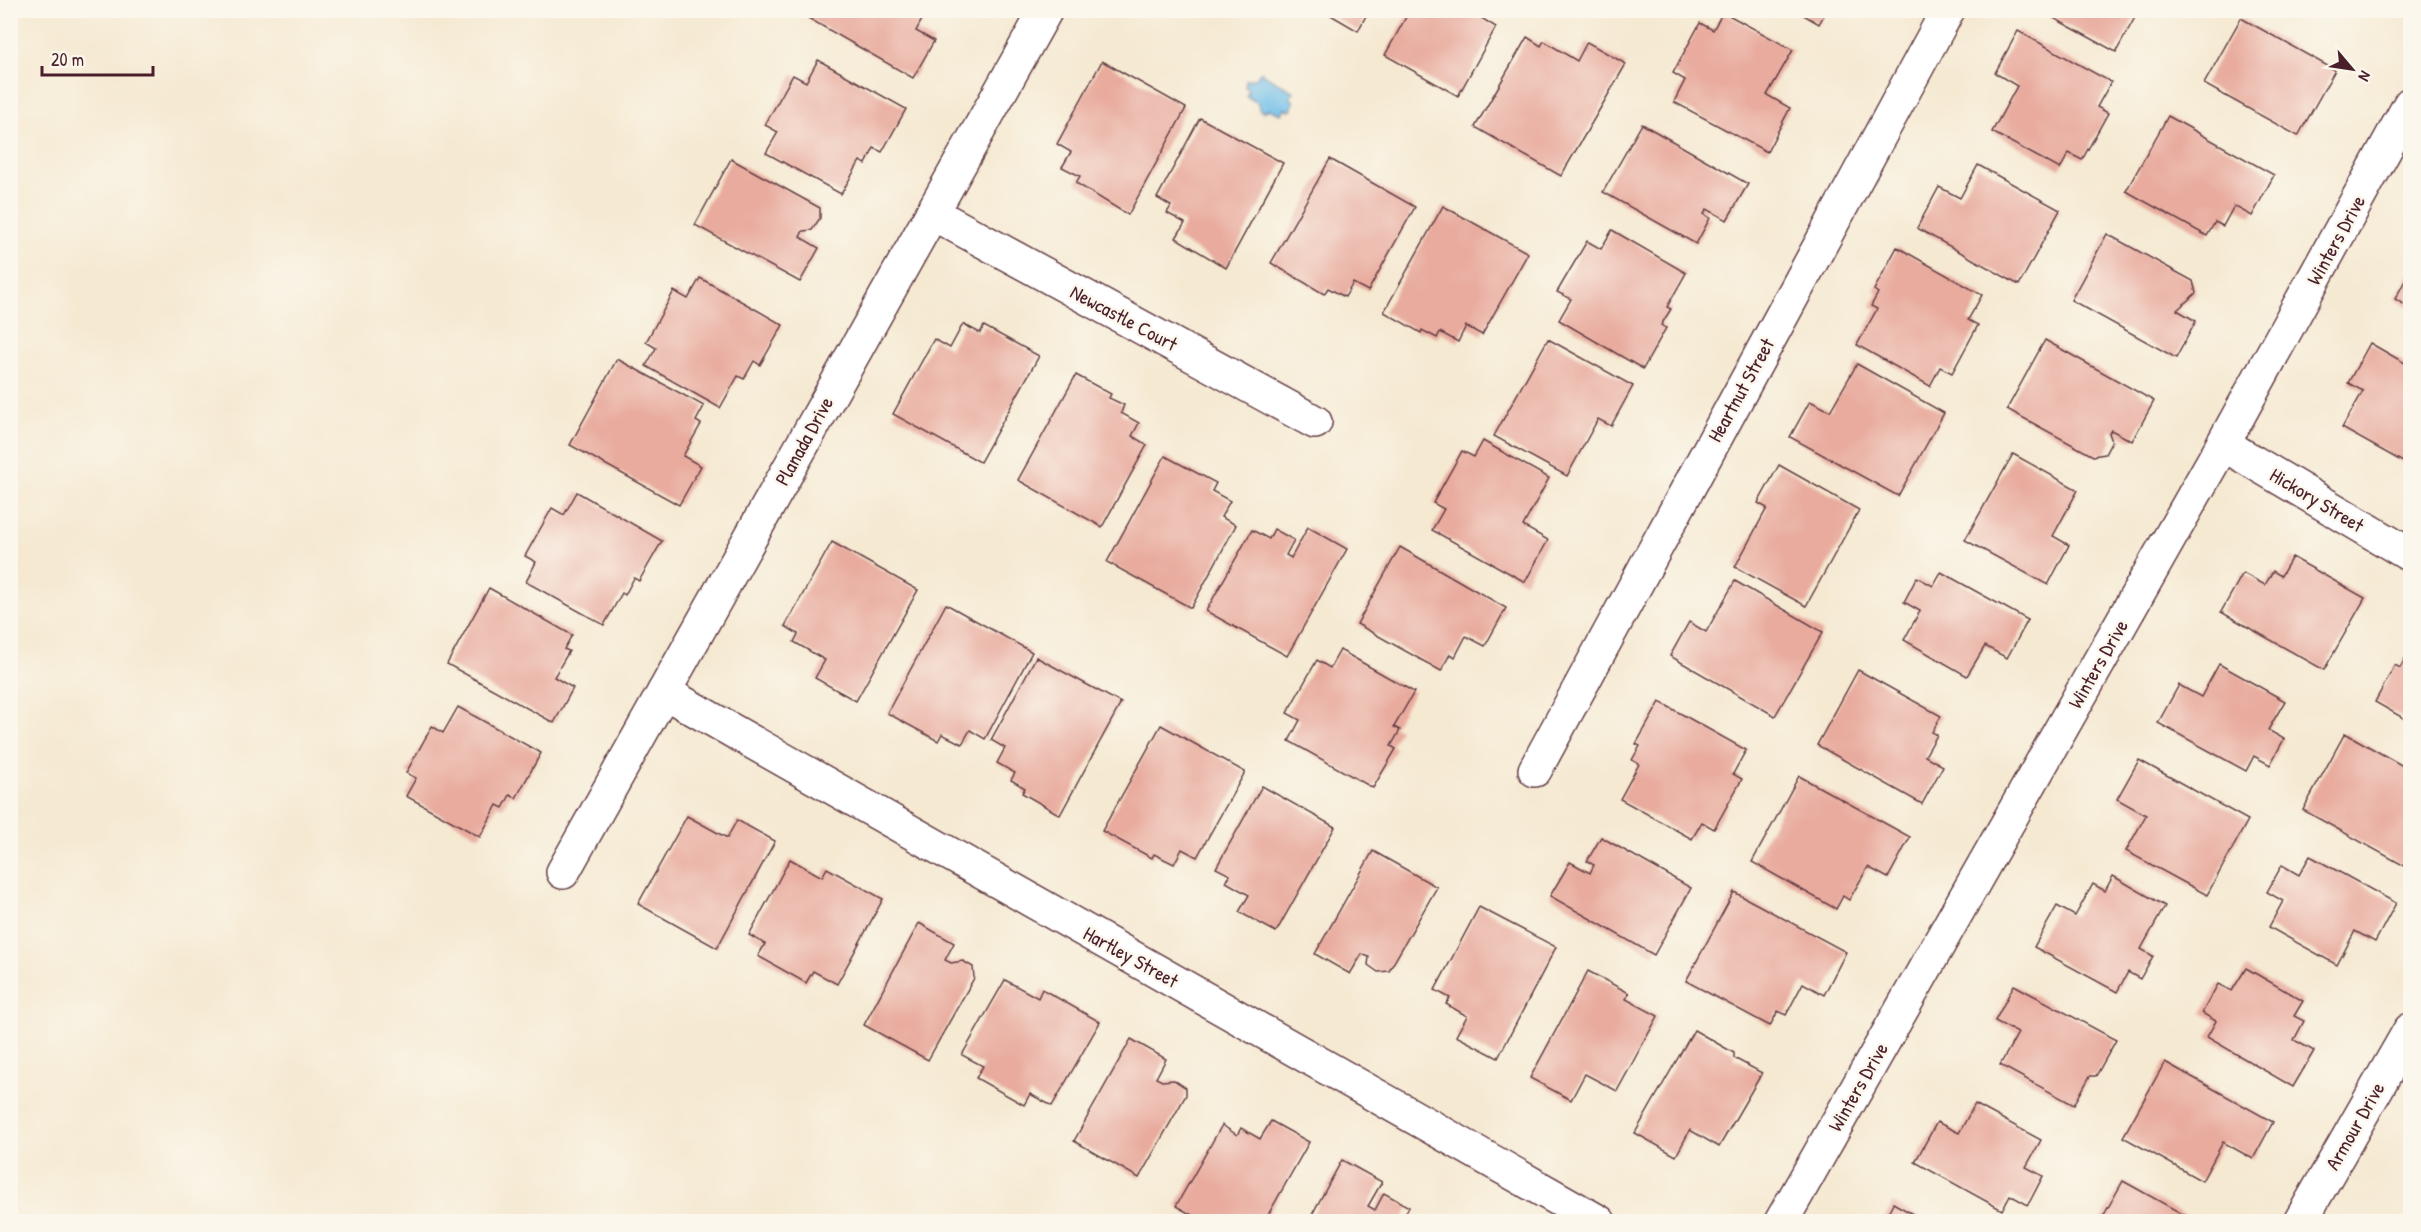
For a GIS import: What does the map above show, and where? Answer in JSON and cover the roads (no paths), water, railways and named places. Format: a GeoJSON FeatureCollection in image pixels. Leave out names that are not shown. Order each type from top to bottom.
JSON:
{"type":"FeatureCollection","features":[{"type":"Feature","properties":{"kind":"street","name":"Planada Drive"},"geometry":{"type":"LineString","coordinates":[[562,872],[1046,10]]}},
{"type":"Feature","properties":{"kind":"street","name":"Heartnut Street"},"geometry":{"type":"LineString","coordinates":[[1535,770],[1948,10]]}},
{"type":"Feature","properties":{"kind":"street","name":"Winters Drive"},"geometry":{"type":"LineString","coordinates":[[1781,1221],[2223,444],[2410,104]]}},
{"type":"Feature","properties":{"kind":"street","name":"Newcastle Court"},"geometry":{"type":"LineString","coordinates":[[932,213],[1315,422]]}},
{"type":"Feature","properties":{"kind":"street","name":"Hickory Street"},"geometry":{"type":"LineString","coordinates":[[2223,444],[2410,555]]}},
{"type":"Feature","properties":{"kind":"street","name":"Hartley Street"},"geometry":{"type":"LineString","coordinates":[[664,692],[1599,1221]]}},
{"type":"Feature","properties":{"kind":"street","name":"Armour Drive"},"geometry":{"type":"LineString","coordinates":[[2300,1221],[2410,1030]]}},
{"type":"Feature","properties":{"kind":"water"},"geometry":{"type":"Polygon","coordinates":[[[1260,72],[1294,92],[1290,97],[1294,102],[1291,110],[1284,109],[1281,114],[1269,109],[1263,112],[1259,109],[1258,103],[1246,96],[1249,90],[1245,87],[1246,80],[1256,78],[1260,72]]]}}]}
